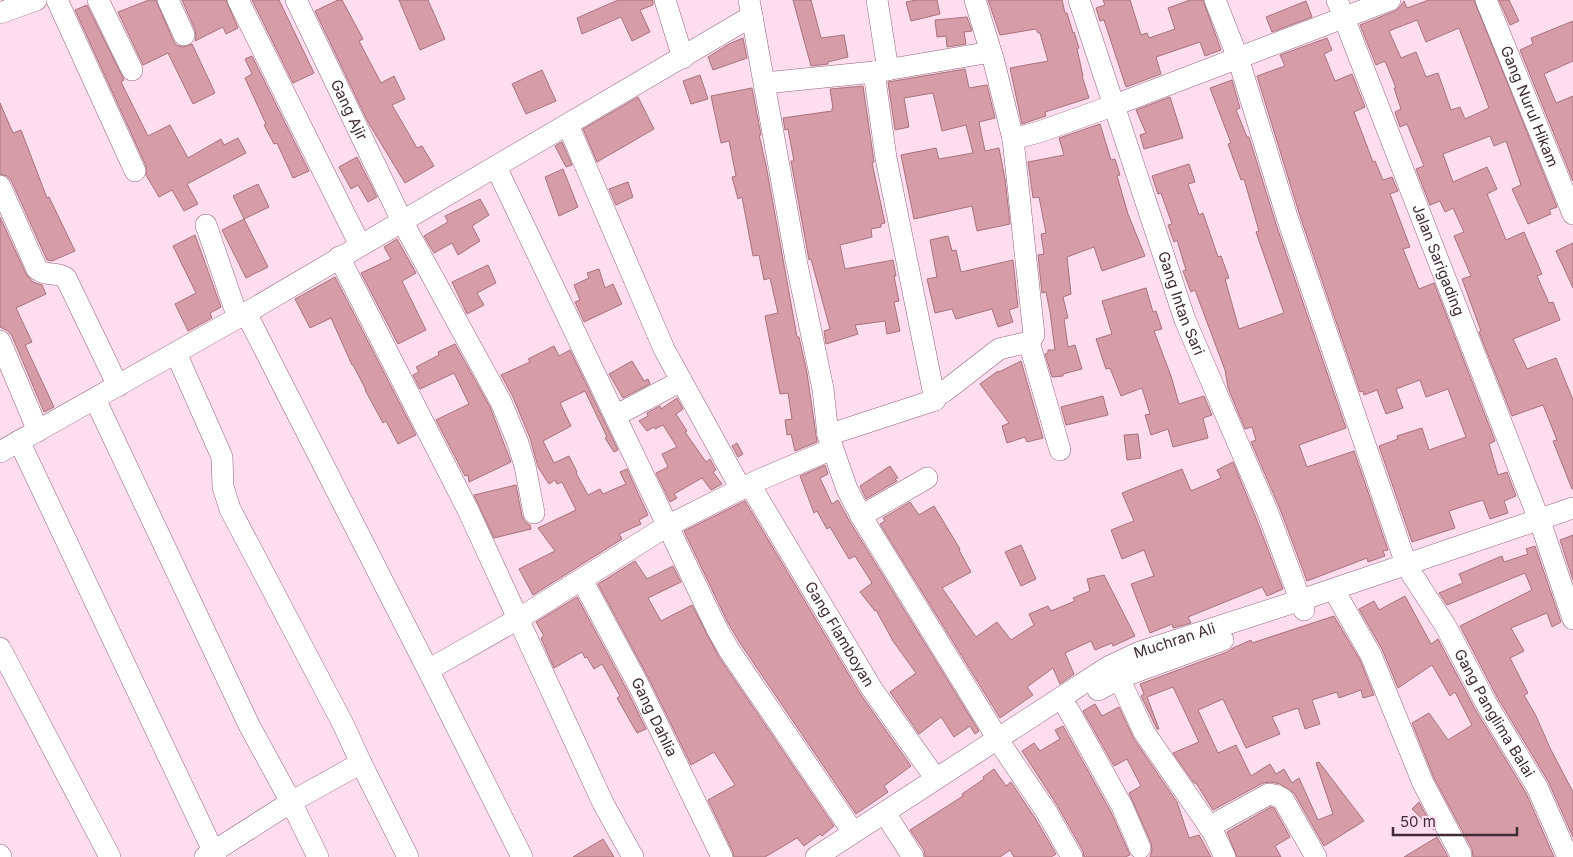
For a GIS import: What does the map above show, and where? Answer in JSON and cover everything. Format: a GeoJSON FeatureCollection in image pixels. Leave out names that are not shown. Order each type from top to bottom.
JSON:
{"type":"FeatureCollection","features":[{"type":"Feature","properties":{"kind":"street"},"geometry":{"type":"LineString","coordinates":[[57,0],[135,171]]}},
{"type":"Feature","properties":{"kind":"street"},"geometry":{"type":"LineString","coordinates":[[98,0],[132,70]]}},
{"type":"Feature","properties":{"kind":"street"},"geometry":{"type":"LineString","coordinates":[[168,0],[184,35]]}},
{"type":"Feature","properties":{"kind":"street"},"geometry":{"type":"LineString","coordinates":[[238,0],[360,245]]}},
{"type":"Feature","properties":{"kind":"street","name":"Gang Ajir"},"geometry":{"type":"LineString","coordinates":[[296,0],[402,221],[501,402],[518,443],[525,466],[534,513]]}},
{"type":"Feature","properties":{"kind":"street"},"geometry":{"type":"LineString","coordinates":[[665,0],[683,58]]}},
{"type":"Feature","properties":{"kind":"street"},"geometry":{"type":"LineString","coordinates":[[877,0],[886,158],[935,400]]}},
{"type":"Feature","properties":{"kind":"street"},"geometry":{"type":"LineString","coordinates":[[428,670],[518,619],[667,526],[830,442],[935,400],[937,395],[945,391],[999,349],[1029,342],[1034,335],[1034,330],[1013,139],[992,52],[975,0]]}},
{"type":"Feature","properties":{"kind":"street","name":"Gang Intan Sari"},"geometry":{"type":"LineString","coordinates":[[1079,0],[1185,320],[1268,513],[1303,605]]}},
{"type":"Feature","properties":{"kind":"street","name":"Gang Panglima Balai"},"geometry":{"type":"LineString","coordinates":[[1215,0],[1238,58],[1288,220],[1408,568],[1445,625],[1486,703],[1537,787],[1568,857]]}},
{"type":"Feature","properties":{"kind":"street"},"geometry":{"type":"LineString","coordinates":[[1013,139],[1039,132],[1238,58],[1340,8],[1390,0]]}},
{"type":"Feature","properties":{"kind":"street","name":"Gang Nurul Hikam"},"geometry":{"type":"LineString","coordinates":[[1486,0],[1573,214]]}},
{"type":"Feature","properties":{"kind":"street"},"geometry":{"type":"LineString","coordinates":[[0,452],[242,316],[360,245],[683,58],[751,8],[796,260],[824,389],[830,442],[847,489],[861,516],[1001,744],[1046,812],[1072,857]]}},
{"type":"Feature","properties":{"kind":"street","name":"Jalan Sarigading"},"geometry":{"type":"LineString","coordinates":[[1340,8],[1541,525],[1573,619]]}},
{"type":"Feature","properties":{"kind":"street"},"geometry":{"type":"LineString","coordinates":[[765,83],[881,71],[992,52]]}},
{"type":"Feature","properties":{"kind":"street","name":"Gang Flamboyan"},"geometry":{"type":"LineString","coordinates":[[568,125],[664,349],[681,381],[872,689],[936,779]]}},
{"type":"Feature","properties":{"kind":"street"},"geometry":{"type":"LineString","coordinates":[[496,167],[704,603],[729,650],[854,832]]}},
{"type":"Feature","properties":{"kind":"street"},"geometry":{"type":"LineString","coordinates":[[0,186],[37,269],[42,273],[60,274],[66,278],[118,386]]}},
{"type":"Feature","properties":{"kind":"street"},"geometry":{"type":"LineString","coordinates":[[206,225],[242,316],[428,670],[522,857]]}},
{"type":"Feature","properties":{"kind":"street"},"geometry":{"type":"LineString","coordinates":[[339,258],[468,510],[603,803],[633,857]]}},
{"type":"Feature","properties":{"kind":"street"},"geometry":{"type":"LineString","coordinates":[[0,341],[38,431]]}},
{"type":"Feature","properties":{"kind":"street"},"geometry":{"type":"LineString","coordinates":[[1029,342],[1060,450]]}},
{"type":"Feature","properties":{"kind":"street"},"geometry":{"type":"LineString","coordinates":[[176,353],[222,457],[224,487],[230,509],[343,724],[408,857]]}},
{"type":"Feature","properties":{"kind":"street"},"geometry":{"type":"LineString","coordinates":[[615,416],[681,381]]}},
{"type":"Feature","properties":{"kind":"street"},"geometry":{"type":"LineString","coordinates":[[95,399],[249,725],[291,802],[318,857]]}},
{"type":"Feature","properties":{"kind":"street"},"geometry":{"type":"LineString","coordinates":[[19,441],[211,855],[291,802],[361,764]]}},
{"type":"Feature","properties":{"kind":"street"},"geometry":{"type":"LineString","coordinates":[[861,516],[927,478]]}},
{"type":"Feature","properties":{"kind":"street","name":"Muchran Ali"},"geometry":{"type":"LineString","coordinates":[[1541,525],[1573,508]]}},
{"type":"Feature","properties":{"kind":"street","name":"Muchran Ali"},"geometry":{"type":"LineString","coordinates":[[816,857],[936,779],[1068,709],[1119,678],[1303,605],[1408,568],[1541,525],[1573,520]]}},
{"type":"Feature","properties":{"kind":"street","name":"Muchran Ali"},"geometry":{"type":"LineString","coordinates":[[836,857],[890,822],[1122,660],[1140,652],[1303,605],[1339,599],[1408,568]]}},
{"type":"Feature","properties":{"kind":"street","name":"Gang Dahlia"},"geometry":{"type":"LineString","coordinates":[[582,580],[638,684],[722,857]]}},
{"type":"Feature","properties":{"kind":"street"},"geometry":{"type":"LineString","coordinates":[[1339,599],[1371,655],[1423,783],[1461,855]]}},
{"type":"Feature","properties":{"kind":"street"},"geometry":{"type":"LineString","coordinates":[[0,648],[110,857]]}},
{"type":"Feature","properties":{"kind":"street"},"geometry":{"type":"LineString","coordinates":[[1119,678],[1144,732],[1209,827],[1225,857]]}},
{"type":"Feature","properties":{"kind":"street"},"geometry":{"type":"LineString","coordinates":[[1068,709],[1122,806],[1140,848]]}},
{"type":"Feature","properties":{"kind":"street"},"geometry":{"type":"LineString","coordinates":[[1209,827],[1269,794],[1275,795],[1283,799],[1316,857]]}},
{"type":"Feature","properties":{"kind":"street"},"geometry":{"type":"LineString","coordinates":[[890,822],[913,857]]}},
{"type":"Feature","properties":{"kind":"building"},"geometry":{"type":"Polygon","coordinates":[[[149,0],[156,0],[176,45],[183,47],[192,44],[215,93],[193,104],[168,53],[143,65],[118,12],[149,0]]]}},
{"type":"Feature","properties":{"kind":"building"},"geometry":{"type":"Polygon","coordinates":[[[182,0],[226,0],[238,28],[226,34],[223,27],[195,41],[195,30],[182,0]]]}},
{"type":"Feature","properties":{"kind":"building"},"geometry":{"type":"Polygon","coordinates":[[[252,0],[279,0],[314,73],[293,83],[252,0]]]}},
{"type":"Feature","properties":{"kind":"building"},"geometry":{"type":"Polygon","coordinates":[[[338,0],[342,0],[363,39],[359,41],[381,83],[394,76],[405,99],[392,105],[417,148],[422,146],[434,166],[405,183],[368,122],[315,11],[338,0]]]}},
{"type":"Feature","properties":{"kind":"building"},"geometry":{"type":"Polygon","coordinates":[[[399,0],[428,0],[445,39],[420,50],[399,0]]]}},
{"type":"Feature","properties":{"kind":"building"},"geometry":{"type":"Polygon","coordinates":[[[618,0],[653,0],[653,5],[640,10],[650,32],[632,41],[621,17],[582,34],[577,18],[618,0]]]}},
{"type":"Feature","properties":{"kind":"building"},"geometry":{"type":"Polygon","coordinates":[[[793,0],[811,0],[821,38],[844,35],[848,57],[828,62],[828,64],[811,66],[793,0]]]}},
{"type":"Feature","properties":{"kind":"building"},"geometry":{"type":"Polygon","coordinates":[[[937,0],[940,14],[911,21],[906,2],[937,0]]]}},
{"type":"Feature","properties":{"kind":"building"},"geometry":{"type":"Polygon","coordinates":[[[988,0],[1062,0],[1065,13],[1067,13],[1079,48],[1077,49],[1082,76],[1089,98],[1045,112],[1046,116],[1022,124],[1010,68],[1048,61],[1040,33],[1036,29],[1000,35],[988,0]]]}},
{"type":"Feature","properties":{"kind":"building"},"geometry":{"type":"Polygon","coordinates":[[[1103,0],[1130,0],[1141,35],[1147,33],[1149,38],[1175,29],[1168,8],[1190,0],[1203,0],[1221,50],[1205,56],[1200,42],[1156,57],[1161,74],[1126,87],[1104,20],[1100,21],[1096,8],[1105,5],[1103,0]]]}},
{"type":"Feature","properties":{"kind":"building"},"geometry":{"type":"Polygon","coordinates":[[[1429,0],[1474,0],[1557,207],[1549,210],[1551,214],[1528,224],[1512,189],[1521,185],[1506,141],[1494,146],[1490,136],[1443,154],[1453,182],[1487,167],[1497,189],[1487,194],[1506,240],[1524,232],[1542,274],[1537,276],[1549,303],[1553,302],[1560,320],[1513,339],[1527,369],[1556,358],[1573,400],[1573,489],[1553,441],[1557,440],[1543,405],[1512,416],[1479,332],[1481,331],[1462,279],[1471,276],[1454,236],[1464,232],[1453,208],[1445,212],[1440,201],[1430,205],[1416,169],[1424,166],[1407,124],[1400,127],[1395,112],[1401,109],[1394,88],[1396,88],[1385,61],[1376,65],[1360,25],[1395,11],[1404,1],[1407,8],[1429,0]],[[1417,20],[1389,31],[1401,58],[1416,52],[1426,77],[1438,73],[1451,110],[1460,107],[1465,119],[1489,108],[1459,28],[1426,42],[1417,20]]]}},
{"type":"Feature","properties":{"kind":"building"},"geometry":{"type":"Polygon","coordinates":[[[1499,0],[1509,0],[1519,21],[1510,25],[1499,0]]]}},
{"type":"Feature","properties":{"kind":"building"},"geometry":{"type":"Polygon","coordinates":[[[1306,1],[1312,17],[1272,32],[1266,17],[1306,1]]]}},
{"type":"Feature","properties":{"kind":"building"},"geometry":{"type":"Polygon","coordinates":[[[87,5],[124,80],[121,82],[148,136],[170,125],[188,158],[221,139],[224,145],[238,138],[246,153],[187,184],[198,204],[184,211],[172,190],[159,197],[146,175],[146,166],[75,10],[87,5]]]}},
{"type":"Feature","properties":{"kind":"building"},"geometry":{"type":"Polygon","coordinates":[[[967,17],[972,31],[964,32],[966,44],[947,47],[946,36],[937,37],[935,20],[967,17]]]}},
{"type":"Feature","properties":{"kind":"building"},"geometry":{"type":"Polygon","coordinates":[[[1573,21],[1573,61],[1544,74],[1556,103],[1573,96],[1573,181],[1520,50],[1533,44],[1531,38],[1573,21]]]}},
{"type":"Feature","properties":{"kind":"building"},"geometry":{"type":"Polygon","coordinates":[[[743,38],[747,58],[713,70],[708,57],[743,38]]]}},
{"type":"Feature","properties":{"kind":"building"},"geometry":{"type":"Polygon","coordinates":[[[1327,38],[1332,50],[1324,54],[1335,81],[1352,74],[1365,107],[1354,112],[1373,162],[1375,161],[1383,180],[1392,177],[1398,191],[1390,194],[1410,247],[1403,249],[1419,289],[1434,283],[1495,441],[1489,444],[1498,475],[1507,472],[1516,496],[1504,501],[1508,513],[1490,519],[1483,500],[1449,511],[1455,528],[1412,542],[1379,446],[1398,439],[1397,436],[1422,428],[1429,450],[1466,437],[1448,389],[1426,397],[1420,380],[1396,389],[1403,408],[1386,414],[1377,390],[1364,395],[1363,391],[1360,392],[1300,216],[1257,76],[1285,66],[1280,55],[1327,38]]]}},
{"type":"Feature","properties":{"kind":"building"},"geometry":{"type":"Polygon","coordinates":[[[252,56],[309,171],[293,178],[277,143],[274,144],[264,125],[266,124],[245,78],[252,74],[245,59],[252,56]]]}},
{"type":"Feature","properties":{"kind":"building"},"geometry":{"type":"Polygon","coordinates":[[[965,69],[969,88],[987,85],[995,118],[979,122],[985,151],[999,148],[1010,224],[977,231],[972,206],[914,219],[901,155],[936,148],[939,159],[973,153],[966,125],[942,131],[933,93],[904,98],[909,127],[895,130],[888,82],[965,69]]]}},
{"type":"Feature","properties":{"kind":"building"},"geometry":{"type":"Polygon","coordinates":[[[542,70],[556,101],[526,114],[512,84],[542,70]]]}},
{"type":"Feature","properties":{"kind":"building"},"geometry":{"type":"Polygon","coordinates":[[[700,75],[708,99],[691,104],[683,81],[700,75]]]}},
{"type":"Feature","properties":{"kind":"building"},"geometry":{"type":"Polygon","coordinates":[[[1232,80],[1240,108],[1236,110],[1247,137],[1249,137],[1276,224],[1346,428],[1299,445],[1307,467],[1354,451],[1388,550],[1383,551],[1385,556],[1368,562],[1367,558],[1307,581],[1280,509],[1251,442],[1256,440],[1252,427],[1245,429],[1228,388],[1225,370],[1195,290],[1191,292],[1183,271],[1186,270],[1177,240],[1174,242],[1168,225],[1172,224],[1161,193],[1158,194],[1152,176],[1189,164],[1195,182],[1188,184],[1199,215],[1203,213],[1218,257],[1221,256],[1229,278],[1225,279],[1239,329],[1284,313],[1256,232],[1259,231],[1244,179],[1241,180],[1228,144],[1231,143],[1210,88],[1232,80]]]}},
{"type":"Feature","properties":{"kind":"building"},"geometry":{"type":"Polygon","coordinates":[[[863,86],[874,162],[872,163],[885,223],[881,224],[881,227],[871,229],[872,237],[840,245],[845,269],[893,260],[899,301],[894,302],[900,331],[887,334],[885,321],[855,325],[858,334],[826,344],[824,331],[830,329],[811,259],[809,260],[791,161],[794,161],[788,129],[785,130],[783,118],[832,111],[830,89],[863,86]]]}},
{"type":"Feature","properties":{"kind":"building"},"geometry":{"type":"Polygon","coordinates":[[[752,88],[797,337],[799,337],[807,373],[817,442],[795,451],[791,434],[787,435],[785,420],[792,419],[788,393],[780,394],[765,316],[778,313],[770,278],[764,280],[759,255],[753,256],[742,197],[738,199],[732,177],[736,176],[729,141],[721,143],[711,96],[752,88]]]}},
{"type":"Feature","properties":{"kind":"building"},"geometry":{"type":"Polygon","coordinates":[[[638,97],[654,129],[597,162],[583,129],[638,97]]]}},
{"type":"Feature","properties":{"kind":"building"},"geometry":{"type":"Polygon","coordinates":[[[1170,97],[1183,138],[1144,149],[1140,135],[1146,133],[1136,110],[1170,97]]]}},
{"type":"Feature","properties":{"kind":"building"},"geometry":{"type":"Polygon","coordinates":[[[0,103],[13,133],[21,130],[47,198],[49,197],[75,251],[52,261],[47,260],[11,180],[7,176],[0,174],[0,103]]]}},
{"type":"Feature","properties":{"kind":"building"},"geometry":{"type":"Polygon","coordinates":[[[1100,124],[1111,160],[1115,159],[1120,175],[1117,176],[1128,214],[1145,256],[1102,271],[1094,247],[1067,257],[1071,294],[1063,297],[1068,318],[1064,319],[1068,347],[1075,345],[1082,369],[1063,374],[1063,376],[1052,377],[1045,354],[1048,353],[1048,350],[1055,350],[1046,292],[1042,293],[1038,255],[1044,254],[1041,234],[1046,233],[1039,197],[1033,198],[1028,162],[1064,155],[1059,138],[1100,124]]]}},
{"type":"Feature","properties":{"kind":"building"},"geometry":{"type":"Polygon","coordinates":[[[562,142],[572,165],[566,167],[555,146],[562,142]]]}},
{"type":"Feature","properties":{"kind":"building"},"geometry":{"type":"Polygon","coordinates":[[[357,157],[377,197],[368,202],[358,185],[351,189],[339,167],[357,157]]]}},
{"type":"Feature","properties":{"kind":"building"},"geometry":{"type":"Polygon","coordinates":[[[563,169],[578,207],[559,216],[545,177],[563,169]]]}},
{"type":"Feature","properties":{"kind":"building"},"geometry":{"type":"Polygon","coordinates":[[[628,182],[633,197],[616,205],[609,189],[628,182]]]}},
{"type":"Feature","properties":{"kind":"building"},"geometry":{"type":"Polygon","coordinates":[[[258,184],[269,207],[244,219],[233,196],[258,184]]]}},
{"type":"Feature","properties":{"kind":"building"},"geometry":{"type":"Polygon","coordinates":[[[480,199],[489,215],[472,226],[480,241],[458,255],[452,243],[434,253],[424,236],[448,222],[445,216],[480,199]]]}},
{"type":"Feature","properties":{"kind":"building"},"geometry":{"type":"Polygon","coordinates":[[[0,217],[26,274],[33,282],[42,285],[46,294],[16,308],[32,342],[25,345],[54,407],[44,412],[12,336],[8,331],[0,327],[0,217]]]}},
{"type":"Feature","properties":{"kind":"building"},"geometry":{"type":"Polygon","coordinates":[[[244,219],[268,267],[246,278],[222,230],[244,219]]]}},
{"type":"Feature","properties":{"kind":"building"},"geometry":{"type":"Polygon","coordinates":[[[195,235],[221,307],[210,313],[212,318],[188,331],[175,304],[196,293],[173,246],[195,235]]]}},
{"type":"Feature","properties":{"kind":"building"},"geometry":{"type":"Polygon","coordinates":[[[948,236],[952,251],[956,250],[961,272],[1013,260],[1018,307],[1009,310],[1013,322],[998,327],[992,309],[956,319],[952,309],[935,313],[927,279],[937,277],[930,240],[948,236]]]}},
{"type":"Feature","properties":{"kind":"building"},"geometry":{"type":"Polygon","coordinates":[[[397,239],[416,273],[402,281],[426,330],[398,344],[361,273],[391,259],[384,247],[397,239]]]}},
{"type":"Feature","properties":{"kind":"building"},"geometry":{"type":"Polygon","coordinates":[[[1573,243],[1573,288],[1556,251],[1573,243]]]}},
{"type":"Feature","properties":{"kind":"building"},"geometry":{"type":"Polygon","coordinates":[[[488,265],[496,283],[477,293],[484,305],[467,314],[452,282],[488,265]]]}},
{"type":"Feature","properties":{"kind":"building"},"geometry":{"type":"Polygon","coordinates":[[[599,269],[605,288],[613,284],[622,304],[584,322],[575,302],[580,300],[574,285],[589,278],[587,273],[599,269]]]}},
{"type":"Feature","properties":{"kind":"building"},"geometry":{"type":"Polygon","coordinates":[[[335,277],[416,435],[398,444],[386,421],[383,423],[365,390],[331,318],[310,328],[295,299],[335,277]]]}},
{"type":"Feature","properties":{"kind":"building"},"geometry":{"type":"Polygon","coordinates":[[[1146,288],[1153,312],[1156,311],[1162,329],[1154,331],[1171,376],[1179,404],[1204,396],[1212,415],[1203,418],[1208,438],[1173,447],[1168,429],[1151,435],[1145,415],[1150,414],[1142,388],[1121,396],[1110,368],[1106,369],[1096,339],[1112,334],[1102,301],[1146,288]]]}},
{"type":"Feature","properties":{"kind":"building"},"geometry":{"type":"Polygon","coordinates":[[[455,344],[490,407],[511,462],[469,482],[468,475],[465,476],[436,420],[469,404],[454,373],[420,389],[413,375],[419,372],[416,367],[439,355],[438,352],[455,344]]]}},
{"type":"Feature","properties":{"kind":"building"},"geometry":{"type":"Polygon","coordinates":[[[554,346],[559,356],[570,350],[618,450],[614,452],[605,438],[607,437],[585,391],[560,403],[571,426],[543,441],[554,463],[569,456],[588,495],[600,489],[603,494],[626,484],[620,472],[627,469],[648,515],[639,520],[641,524],[619,534],[622,539],[533,595],[519,569],[555,551],[538,528],[576,510],[562,482],[557,484],[555,480],[549,484],[538,467],[530,438],[513,397],[501,375],[530,362],[528,359],[554,346]]]}},
{"type":"Feature","properties":{"kind":"building"},"geometry":{"type":"Polygon","coordinates":[[[632,361],[644,381],[648,379],[650,384],[623,398],[609,374],[632,361]]]}},
{"type":"Feature","properties":{"kind":"building"},"geometry":{"type":"Polygon","coordinates":[[[1021,361],[1043,438],[1027,442],[1025,437],[1007,443],[1002,426],[1009,423],[980,384],[998,371],[1021,361]]]}},
{"type":"Feature","properties":{"kind":"building"},"geometry":{"type":"Polygon","coordinates":[[[1103,396],[1108,415],[1066,425],[1061,407],[1103,396]]]}},
{"type":"Feature","properties":{"kind":"building"},"geometry":{"type":"Polygon","coordinates":[[[677,398],[683,409],[676,414],[687,431],[685,432],[706,462],[710,459],[716,470],[713,472],[722,484],[711,490],[702,478],[674,494],[677,498],[670,502],[656,473],[668,467],[662,454],[677,447],[663,425],[647,431],[639,421],[648,416],[647,413],[660,406],[661,409],[677,398]]]}},
{"type":"Feature","properties":{"kind":"building"},"geometry":{"type":"Polygon","coordinates":[[[1138,434],[1141,458],[1127,460],[1124,435],[1138,434]]]}},
{"type":"Feature","properties":{"kind":"building"},"geometry":{"type":"Polygon","coordinates":[[[737,443],[743,454],[738,457],[732,446],[737,443]]]}},
{"type":"Feature","properties":{"kind":"building"},"geometry":{"type":"Polygon","coordinates":[[[1233,462],[1283,589],[1267,596],[1262,587],[1188,617],[1191,623],[1173,628],[1172,624],[1150,633],[1131,584],[1154,576],[1144,550],[1122,559],[1111,530],[1134,521],[1122,493],[1182,469],[1191,491],[1221,478],[1217,470],[1233,462]]]}},
{"type":"Feature","properties":{"kind":"building"},"geometry":{"type":"Polygon","coordinates":[[[825,465],[828,474],[820,478],[832,504],[838,500],[979,731],[975,734],[970,726],[954,737],[941,717],[919,734],[890,692],[916,673],[893,641],[876,610],[860,592],[872,583],[855,556],[849,559],[830,527],[827,529],[817,511],[814,513],[800,476],[825,465]]]}},
{"type":"Feature","properties":{"kind":"building"},"geometry":{"type":"Polygon","coordinates":[[[890,466],[898,478],[895,479],[897,481],[866,499],[860,486],[890,466]]]}},
{"type":"Feature","properties":{"kind":"building"},"geometry":{"type":"Polygon","coordinates":[[[516,485],[522,516],[531,529],[494,538],[474,495],[516,485]]]}},
{"type":"Feature","properties":{"kind":"building"},"geometry":{"type":"Polygon","coordinates":[[[745,501],[861,695],[911,766],[884,786],[888,792],[856,814],[740,643],[728,623],[684,531],[745,501]]]}},
{"type":"Feature","properties":{"kind":"building"},"geometry":{"type":"Polygon","coordinates":[[[910,502],[919,515],[934,506],[960,549],[971,572],[942,588],[976,637],[997,622],[1011,640],[1034,625],[1029,614],[1048,606],[1051,611],[1075,601],[1073,598],[1090,591],[1087,579],[1104,575],[1135,636],[1113,646],[1112,643],[1095,650],[1091,641],[1065,653],[1074,674],[1060,684],[1053,668],[1027,687],[1033,695],[1000,718],[880,524],[885,521],[883,518],[910,502]]]}},
{"type":"Feature","properties":{"kind":"building"},"geometry":{"type":"Polygon","coordinates":[[[1573,535],[1573,580],[1560,540],[1573,535]]]}},
{"type":"Feature","properties":{"kind":"building"},"geometry":{"type":"Polygon","coordinates":[[[1021,545],[1036,579],[1021,586],[1005,552],[1021,545]]]}},
{"type":"Feature","properties":{"kind":"building"},"geometry":{"type":"Polygon","coordinates":[[[1535,546],[1561,622],[1552,627],[1547,613],[1511,628],[1524,651],[1510,658],[1528,693],[1524,695],[1573,792],[1573,837],[1548,781],[1497,697],[1460,626],[1532,590],[1525,573],[1447,605],[1439,593],[1463,583],[1459,574],[1502,556],[1504,562],[1528,554],[1526,549],[1535,546]]]}},
{"type":"Feature","properties":{"kind":"building"},"geometry":{"type":"Polygon","coordinates":[[[635,561],[647,579],[673,566],[681,582],[648,598],[661,621],[692,605],[719,657],[834,826],[822,836],[820,834],[804,846],[797,838],[765,857],[734,857],[708,800],[735,785],[714,752],[691,765],[649,679],[598,584],[635,561]]]}},
{"type":"Feature","properties":{"kind":"building"},"geometry":{"type":"Polygon","coordinates":[[[1405,596],[1431,644],[1438,639],[1475,709],[1526,793],[1554,857],[1473,857],[1472,849],[1434,778],[1412,723],[1429,713],[1448,740],[1472,725],[1455,692],[1450,696],[1432,665],[1398,688],[1382,649],[1359,609],[1374,601],[1379,610],[1405,596]]]}},
{"type":"Feature","properties":{"kind":"building"},"geometry":{"type":"Polygon","coordinates":[[[577,597],[646,729],[637,733],[617,698],[620,696],[602,664],[594,669],[582,652],[554,668],[541,638],[544,636],[536,622],[577,597]]]}},
{"type":"Feature","properties":{"kind":"building"},"geometry":{"type":"Polygon","coordinates":[[[1334,616],[1360,660],[1374,695],[1363,698],[1361,690],[1339,698],[1337,692],[1312,700],[1320,724],[1305,729],[1298,708],[1272,717],[1280,734],[1246,748],[1223,699],[1198,710],[1218,753],[1236,745],[1251,776],[1270,764],[1276,774],[1284,769],[1292,783],[1299,778],[1318,820],[1333,814],[1316,763],[1319,762],[1364,821],[1324,846],[1294,793],[1280,784],[1263,783],[1213,810],[1196,783],[1194,783],[1173,753],[1199,742],[1173,687],[1147,697],[1159,729],[1157,729],[1141,696],[1144,694],[1140,684],[1227,652],[1251,640],[1252,643],[1334,616]]]}},
{"type":"Feature","properties":{"kind":"building"},"geometry":{"type":"Polygon","coordinates":[[[1095,704],[1102,716],[1119,707],[1134,739],[1177,802],[1189,838],[1199,835],[1211,857],[1150,857],[1151,843],[1129,793],[1141,786],[1127,759],[1114,766],[1083,711],[1095,704]]]}},
{"type":"Feature","properties":{"kind":"building"},"geometry":{"type":"Polygon","coordinates":[[[1063,726],[1111,812],[1130,855],[1125,857],[1084,857],[1083,851],[1057,805],[1022,751],[1034,743],[1040,751],[1060,739],[1055,730],[1063,726]]]}},
{"type":"Feature","properties":{"kind":"building"},"geometry":{"type":"Polygon","coordinates":[[[994,769],[1006,786],[1011,782],[1056,854],[1051,857],[1014,857],[1010,850],[1000,857],[925,857],[924,850],[910,830],[963,796],[962,794],[984,779],[983,777],[994,769]]]}},
{"type":"Feature","properties":{"kind":"building"},"geometry":{"type":"Polygon","coordinates":[[[1419,802],[1434,830],[1412,809],[1419,802]]]}},
{"type":"Feature","properties":{"kind":"building"},"geometry":{"type":"Polygon","coordinates":[[[1271,807],[1274,808],[1290,837],[1275,846],[1281,857],[1237,857],[1227,832],[1271,807]]]}},
{"type":"Feature","properties":{"kind":"building"},"geometry":{"type":"Polygon","coordinates":[[[1437,837],[1448,857],[1404,857],[1437,837]]]}},
{"type":"Feature","properties":{"kind":"building"},"geometry":{"type":"Polygon","coordinates":[[[603,839],[614,857],[573,857],[603,839]]]}}]}
